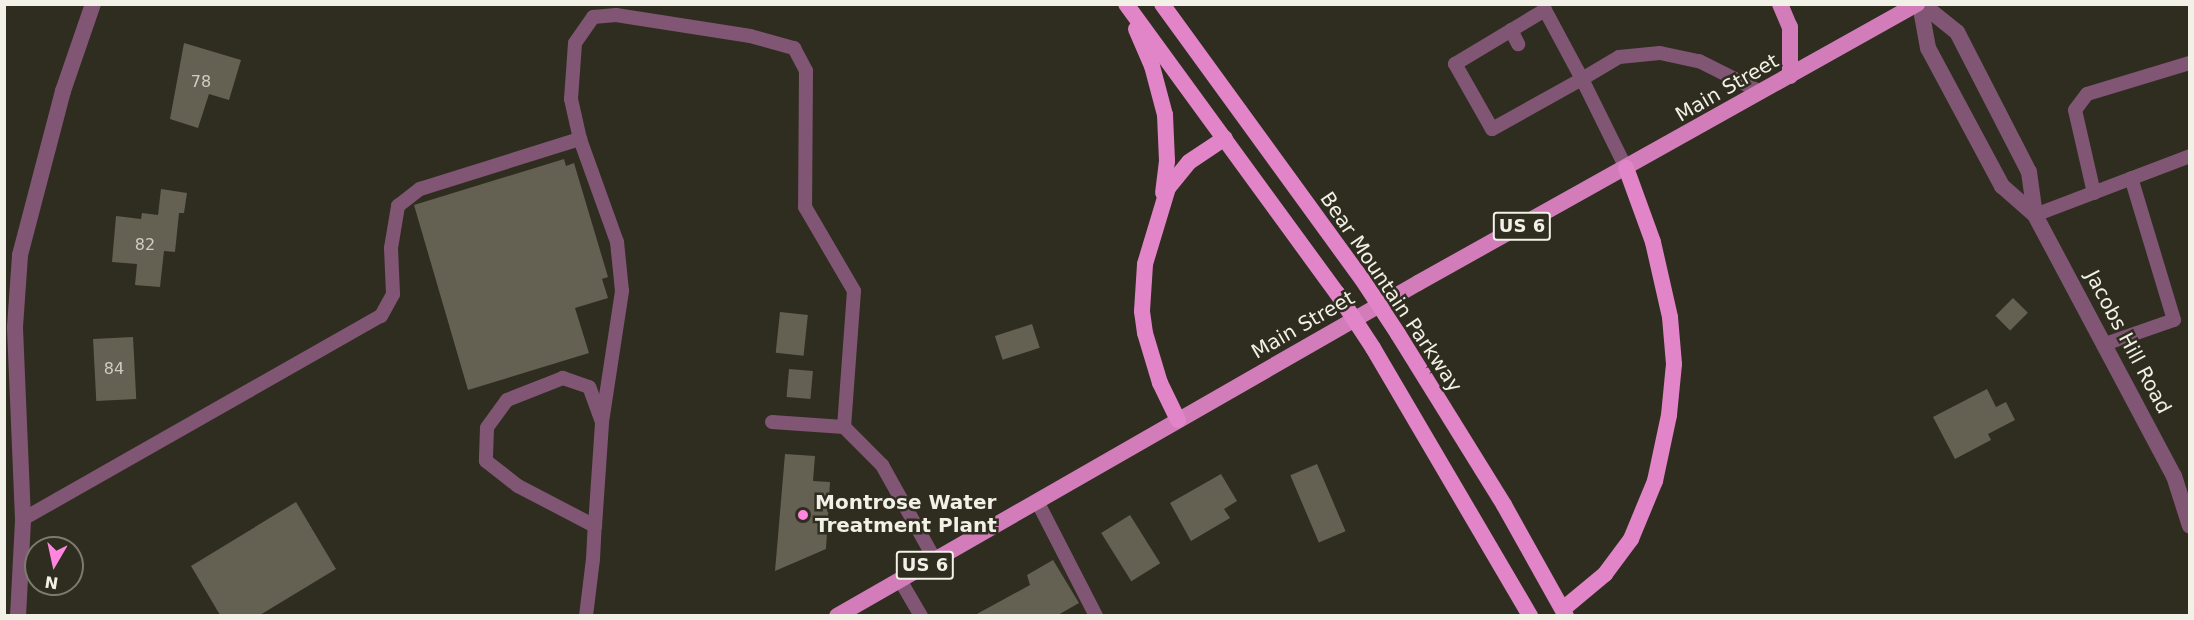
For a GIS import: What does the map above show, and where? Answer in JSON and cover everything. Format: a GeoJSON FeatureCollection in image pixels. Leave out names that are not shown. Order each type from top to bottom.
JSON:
{"type":"FeatureCollection","features":[{"type":"Feature","properties":{"kind":"highway","name":"Bear Mountain Parkway"},"geometry":{"type":"LineString","coordinates":[[1162,4],[1362,279],[1504,505],[1564,612]]}},
{"type":"Feature","properties":{"kind":"highway"},"geometry":{"type":"LineString","coordinates":[[1126,5],[1225,138],[1373,348],[1530,615]]}},
{"type":"Feature","properties":{"kind":"highway"},"geometry":{"type":"LineString","coordinates":[[1126,5],[1152,66],[1164,115],[1167,161],[1161,206]]}},
{"type":"Feature","properties":{"kind":"highway"},"geometry":{"type":"LineString","coordinates":[[1178,420],[1151,357],[1142,311],[1145,264],[1168,188],[1189,162],[1225,138]]}},
{"type":"Feature","properties":{"kind":"highway"},"geometry":{"type":"LineString","coordinates":[[1564,612],[1610,569],[1631,539],[1655,481],[1669,415],[1674,364],[1670,316],[1653,242],[1626,168]]}},
{"type":"Feature","properties":{"kind":"main road"},"geometry":{"type":"LineString","coordinates":[[1780,4],[1791,27],[1790,76]]}},
{"type":"Feature","properties":{"kind":"main road","name":"Main Street"},"geometry":{"type":"LineString","coordinates":[[837,615],[1178,420],[1920,4]]}},
{"type":"Feature","properties":{"kind":"street"},"geometry":{"type":"LineString","coordinates":[[18,615],[23,519],[10,327],[20,255],[63,91],[93,4]]}},
{"type":"Feature","properties":{"kind":"street","name":"Jacobs Hill Road"},"geometry":{"type":"LineString","coordinates":[[1920,4],[1928,48],[2002,186],[2036,215]]}},
{"type":"Feature","properties":{"kind":"street","name":"Jacobs Hill Road"},"geometry":{"type":"LineString","coordinates":[[1920,4],[1957,32],[2029,172],[2036,215],[2174,476],[2190,526]]}},
{"type":"Feature","properties":{"kind":"lane"},"geometry":{"type":"LineString","coordinates":[[1626,168],[1582,79],[1545,10],[1511,30],[1487,53],[1455,64],[1492,129],[1518,109],[1582,79],[1619,57],[1660,52],[1699,61],[1761,92]]}},
{"type":"Feature","properties":{"kind":"lane"},"geometry":{"type":"LineString","coordinates":[[586,615],[602,422],[622,291],[617,242],[579,139],[570,99],[575,43],[593,17],[616,15],[750,36],[794,48],[806,71],[805,207],[854,291],[844,427]]}},
{"type":"Feature","properties":{"kind":"lane"},"geometry":{"type":"LineString","coordinates":[[1511,30],[1518,44]]}},
{"type":"Feature","properties":{"kind":"lane"},"geometry":{"type":"LineString","coordinates":[[2094,192],[2075,110],[2087,94],[2190,63]]}},
{"type":"Feature","properties":{"kind":"lane"},"geometry":{"type":"LineString","coordinates":[[23,519],[381,316],[393,294],[391,248],[398,206],[420,189],[579,139]]}},
{"type":"Feature","properties":{"kind":"lane"},"geometry":{"type":"LineString","coordinates":[[2036,215],[2190,156]]}},
{"type":"Feature","properties":{"kind":"lane"},"geometry":{"type":"LineString","coordinates":[[2105,344],[2174,320],[2131,178]]}},
{"type":"Feature","properties":{"kind":"lane"},"geometry":{"type":"LineString","coordinates":[[595,526],[518,486],[486,461],[487,428],[507,400],[563,378],[590,387],[602,422]]}},
{"type":"Feature","properties":{"kind":"lane"},"geometry":{"type":"LineString","coordinates":[[772,422],[844,427],[882,465],[935,560]]}},
{"type":"Feature","properties":{"kind":"lane"},"geometry":{"type":"LineString","coordinates":[[1037,501],[1096,615]]}},
{"type":"Feature","properties":{"kind":"lane"},"geometry":{"type":"LineString","coordinates":[[900,580],[921,615]]}},
{"type":"Feature","properties":{"kind":"building"},"geometry":{"type":"Polygon","coordinates":[[[184,43],[241,60],[229,100],[209,94],[198,128],[170,119],[184,43]]]}},
{"type":"Feature","properties":{"kind":"building"},"geometry":{"type":"Polygon","coordinates":[[[564,159],[566,166],[574,163],[608,277],[602,279],[608,298],[575,308],[589,353],[468,390],[414,205],[564,159]]]}},
{"type":"Feature","properties":{"kind":"building"},"geometry":{"type":"Polygon","coordinates":[[[161,189],[187,193],[184,213],[179,213],[175,252],[164,251],[160,287],[135,285],[137,264],[112,262],[116,216],[141,219],[142,213],[158,215],[161,189]]]}},
{"type":"Feature","properties":{"kind":"building"},"geometry":{"type":"Polygon","coordinates":[[[2013,298],[2028,313],[2010,331],[1995,316],[2013,298]]]}},
{"type":"Feature","properties":{"kind":"building"},"geometry":{"type":"Polygon","coordinates":[[[780,312],[808,315],[804,356],[776,353],[780,312]]]}},
{"type":"Feature","properties":{"kind":"building"},"geometry":{"type":"Polygon","coordinates":[[[1032,324],[1040,348],[1003,360],[995,336],[1032,324]]]}},
{"type":"Feature","properties":{"kind":"building"},"geometry":{"type":"Polygon","coordinates":[[[133,337],[136,399],[96,401],[93,339],[133,337]]]}},
{"type":"Feature","properties":{"kind":"building"},"geometry":{"type":"Polygon","coordinates":[[[789,369],[813,371],[810,399],[787,397],[789,369]]]}},
{"type":"Feature","properties":{"kind":"building"},"geometry":{"type":"Polygon","coordinates":[[[1987,389],[1996,407],[2006,402],[2015,420],[1988,434],[1991,440],[1955,459],[1933,417],[1987,389]]]}},
{"type":"Feature","properties":{"kind":"building","name":"Montrose Water Treatment Plant"},"geometry":{"type":"Polygon","coordinates":[[[785,454],[815,456],[813,481],[830,482],[826,549],[775,571],[785,454]]]}},
{"type":"Feature","properties":{"kind":"building"},"geometry":{"type":"Polygon","coordinates":[[[1317,464],[1346,531],[1319,543],[1290,475],[1317,464]]]}},
{"type":"Feature","properties":{"kind":"building"},"geometry":{"type":"Polygon","coordinates":[[[1221,474],[1237,501],[1224,509],[1230,518],[1191,541],[1170,503],[1221,474]]]}},
{"type":"Feature","properties":{"kind":"building"},"geometry":{"type":"Polygon","coordinates":[[[296,502],[336,569],[260,615],[220,615],[191,566],[296,502]]]}},
{"type":"Feature","properties":{"kind":"building"},"geometry":{"type":"Polygon","coordinates":[[[1130,515],[1160,563],[1131,581],[1101,533],[1130,515]]]}},
{"type":"Feature","properties":{"kind":"building"},"geometry":{"type":"Polygon","coordinates":[[[1053,560],[1079,603],[1058,615],[975,615],[1030,585],[1027,575],[1053,560]]]}},
{"type":"Feature","properties":{"kind":"place","name":"Montrose Water Treatment Plant"},"geometry":{"type":"Point","coordinates":[803,515]}}]}
